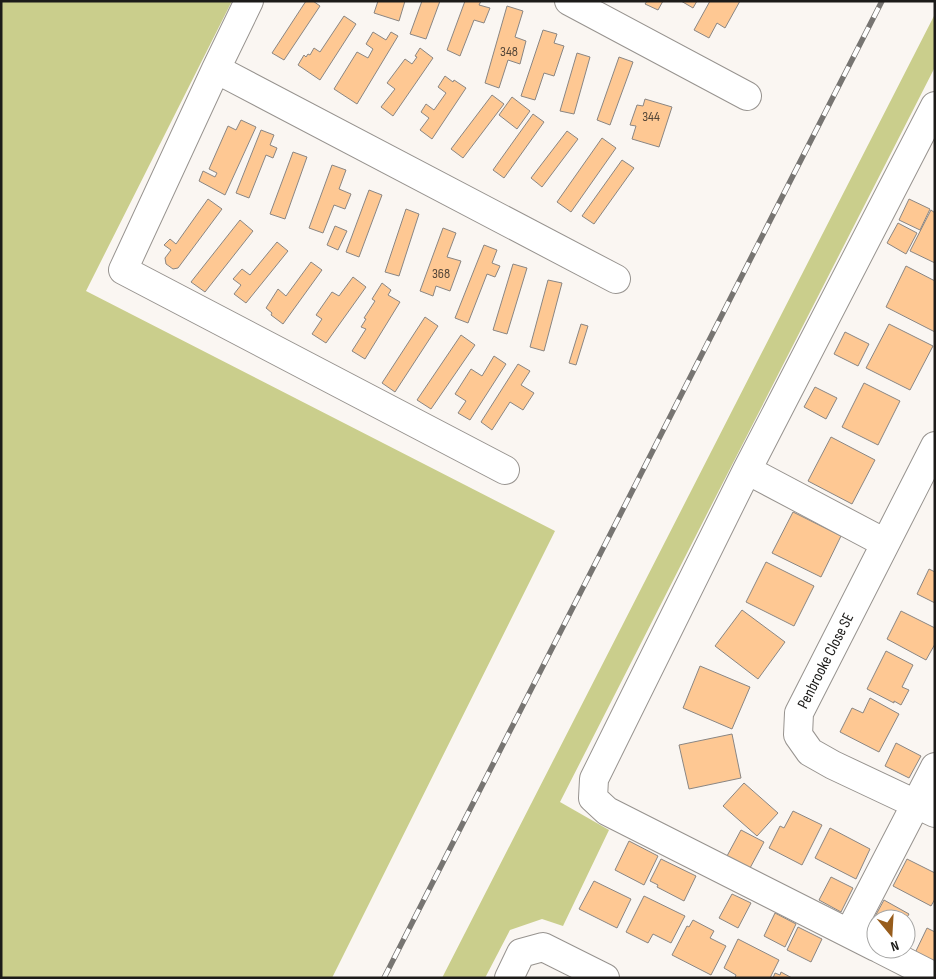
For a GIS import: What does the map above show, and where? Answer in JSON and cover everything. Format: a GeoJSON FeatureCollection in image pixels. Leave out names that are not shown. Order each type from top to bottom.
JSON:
{"type":"FeatureCollection","features":[{"type":"Feature","properties":{"kind":"street"},"geometry":{"type":"LineString","coordinates":[[249,1],[123,270],[504,470]]}},
{"type":"Feature","properties":{"kind":"street"},"geometry":{"type":"LineString","coordinates":[[569,1],[747,96]]}},
{"type":"Feature","properties":{"kind":"street"},"geometry":{"type":"LineString","coordinates":[[216,69],[616,279]]}},
{"type":"Feature","properties":{"kind":"street"},"geometry":{"type":"LineString","coordinates":[[866,942],[607,810],[593,798],[594,779],[747,470],[935,106]]}},
{"type":"Feature","properties":{"kind":"street","name":"Penbrooke Close SE"},"geometry":{"type":"LineString","coordinates":[[926,808],[833,765],[810,752],[798,735],[799,713],[935,446]]}},
{"type":"Feature","properties":{"kind":"street"},"geometry":{"type":"LineString","coordinates":[[747,470],[885,543]]}},
{"type":"Feature","properties":{"kind":"street"},"geometry":{"type":"LineString","coordinates":[[849,933],[926,808],[935,768]]}},
{"type":"Feature","properties":{"kind":"street"},"geometry":{"type":"LineString","coordinates":[[509,978],[522,953],[542,947],[605,978]]}},
{"type":"Feature","properties":{"kind":"street"},"geometry":{"type":"LineString","coordinates":[[900,959],[935,977]]}},
{"type":"Feature","properties":{"kind":"green space"},"geometry":{"type":"Polygon","coordinates":[[[1,1],[232,1],[86,291],[555,531],[332,978],[1,978],[1,1]]]}},
{"type":"Feature","properties":{"kind":"green space"},"geometry":{"type":"Polygon","coordinates":[[[935,14],[935,67],[560,802],[609,830],[563,926],[542,919],[510,930],[485,978],[442,978],[935,14]]]}},
{"type":"Feature","properties":{"kind":"building"},"geometry":{"type":"Polygon","coordinates":[[[306,1],[313,1],[320,6],[284,60],[272,53],[306,1]]]}},
{"type":"Feature","properties":{"kind":"building"},"geometry":{"type":"Polygon","coordinates":[[[378,1],[405,1],[399,21],[374,13],[378,1]]]}},
{"type":"Feature","properties":{"kind":"building"},"geometry":{"type":"Polygon","coordinates":[[[422,1],[440,1],[426,39],[410,34],[422,1]]]}},
{"type":"Feature","properties":{"kind":"building"},"geometry":{"type":"Polygon","coordinates":[[[465,1],[481,1],[479,5],[490,8],[484,23],[474,20],[460,56],[447,50],[465,1]]]}},
{"type":"Feature","properties":{"kind":"building"},"geometry":{"type":"Polygon","coordinates":[[[647,1],[663,1],[658,10],[645,4],[647,1]]]}},
{"type":"Feature","properties":{"kind":"building"},"geometry":{"type":"Polygon","coordinates":[[[681,1],[697,1],[693,8],[681,1]]]}},
{"type":"Feature","properties":{"kind":"building"},"geometry":{"type":"Polygon","coordinates":[[[710,1],[740,1],[725,28],[717,23],[709,38],[694,30],[710,1]]]}},
{"type":"Feature","properties":{"kind":"building"},"geometry":{"type":"Polygon","coordinates":[[[507,6],[523,11],[515,37],[526,41],[520,64],[508,60],[499,88],[485,83],[507,6]]]}},
{"type":"Feature","properties":{"kind":"building"},"geometry":{"type":"Polygon","coordinates":[[[344,16],[356,24],[320,80],[298,65],[304,55],[306,57],[308,54],[310,55],[314,48],[320,52],[344,16]]]}},
{"type":"Feature","properties":{"kind":"building"},"geometry":{"type":"Polygon","coordinates":[[[543,30],[557,34],[554,43],[564,46],[554,76],[544,73],[535,100],[521,96],[543,30]]]}},
{"type":"Feature","properties":{"kind":"building"},"geometry":{"type":"Polygon","coordinates":[[[373,32],[386,40],[391,32],[398,36],[357,104],[334,89],[357,52],[368,58],[373,49],[366,44],[373,32]]]}},
{"type":"Feature","properties":{"kind":"building"},"geometry":{"type":"Polygon","coordinates":[[[420,48],[433,58],[393,116],[381,107],[395,89],[387,83],[405,59],[412,64],[420,48]]]}},
{"type":"Feature","properties":{"kind":"building"},"geometry":{"type":"Polygon","coordinates":[[[577,53],[590,57],[574,114],[560,111],[577,53]]]}},
{"type":"Feature","properties":{"kind":"building"},"geometry":{"type":"Polygon","coordinates":[[[619,57],[633,62],[610,125],[597,120],[619,57]]]}},
{"type":"Feature","properties":{"kind":"building"},"geometry":{"type":"Polygon","coordinates":[[[445,76],[466,88],[432,139],[420,130],[429,118],[421,112],[426,104],[434,110],[446,93],[438,87],[445,76]]]}},
{"type":"Feature","properties":{"kind":"building"},"geometry":{"type":"Polygon","coordinates":[[[492,95],[504,104],[463,158],[451,149],[492,95]]]}},
{"type":"Feature","properties":{"kind":"building"},"geometry":{"type":"Polygon","coordinates":[[[512,97],[530,111],[517,129],[499,115],[512,97]]]}},
{"type":"Feature","properties":{"kind":"building"},"geometry":{"type":"Polygon","coordinates":[[[645,99],[672,107],[659,147],[632,139],[636,126],[630,125],[637,105],[643,106],[645,99]]]}},
{"type":"Feature","properties":{"kind":"building"},"geometry":{"type":"Polygon","coordinates":[[[533,114],[544,122],[504,178],[493,170],[533,114]]]}},
{"type":"Feature","properties":{"kind":"building"},"geometry":{"type":"Polygon","coordinates":[[[241,120],[256,127],[225,195],[199,181],[203,171],[215,177],[217,173],[209,169],[228,126],[236,130],[241,120]]]}},
{"type":"Feature","properties":{"kind":"building"},"geometry":{"type":"Polygon","coordinates":[[[261,130],[274,135],[270,145],[277,148],[273,158],[266,155],[249,198],[236,193],[261,130]]]}},
{"type":"Feature","properties":{"kind":"building"},"geometry":{"type":"Polygon","coordinates":[[[567,131],[578,139],[542,187],[531,178],[567,131]]]}},
{"type":"Feature","properties":{"kind":"building"},"geometry":{"type":"Polygon","coordinates":[[[602,138],[616,148],[571,212],[557,202],[602,138]]]}},
{"type":"Feature","properties":{"kind":"building"},"geometry":{"type":"Polygon","coordinates":[[[293,152],[307,157],[285,219],[270,214],[293,152]]]}},
{"type":"Feature","properties":{"kind":"building"},"geometry":{"type":"Polygon","coordinates":[[[622,160],[634,168],[594,224],[582,216],[622,160]]]}},
{"type":"Feature","properties":{"kind":"building"},"geometry":{"type":"Polygon","coordinates":[[[332,165],[346,170],[339,189],[351,194],[345,209],[334,205],[323,233],[309,228],[332,165]]]}},
{"type":"Feature","properties":{"kind":"building"},"geometry":{"type":"Polygon","coordinates":[[[369,190],[382,195],[359,257],[346,252],[369,190]]]}},
{"type":"Feature","properties":{"kind":"building"},"geometry":{"type":"Polygon","coordinates":[[[208,199],[222,209],[178,268],[173,269],[166,264],[165,258],[171,250],[164,245],[170,239],[176,244],[208,199]]]}},
{"type":"Feature","properties":{"kind":"building"},"geometry":{"type":"Polygon","coordinates":[[[909,199],[930,209],[920,230],[899,220],[909,199]]]}},
{"type":"Feature","properties":{"kind":"building"},"geometry":{"type":"Polygon","coordinates":[[[406,209],[419,214],[399,276],[385,272],[406,209]]]}},
{"type":"Feature","properties":{"kind":"building"},"geometry":{"type":"Polygon","coordinates":[[[931,210],[935,213],[935,263],[910,251],[931,210]]]}},
{"type":"Feature","properties":{"kind":"building"},"geometry":{"type":"Polygon","coordinates":[[[240,220],[253,231],[205,292],[191,282],[240,220]]]}},
{"type":"Feature","properties":{"kind":"building"},"geometry":{"type":"Polygon","coordinates":[[[898,223],[917,233],[906,254],[887,243],[898,223]]]}},
{"type":"Feature","properties":{"kind":"building"},"geometry":{"type":"Polygon","coordinates":[[[335,226],[347,231],[338,250],[327,245],[335,226]]]}},
{"type":"Feature","properties":{"kind":"building"},"geometry":{"type":"Polygon","coordinates":[[[443,228],[456,233],[447,257],[461,261],[450,291],[436,286],[433,296],[420,291],[443,228]]]}},
{"type":"Feature","properties":{"kind":"building"},"geometry":{"type":"Polygon","coordinates":[[[277,242],[288,251],[246,303],[234,294],[241,285],[233,279],[242,269],[250,275],[277,242]]]}},
{"type":"Feature","properties":{"kind":"building"},"geometry":{"type":"Polygon","coordinates":[[[484,245],[497,250],[492,263],[500,266],[495,277],[487,274],[468,323],[455,318],[484,245]]]}},
{"type":"Feature","properties":{"kind":"building"},"geometry":{"type":"Polygon","coordinates":[[[311,262],[322,270],[283,324],[271,315],[272,313],[266,308],[278,289],[286,296],[311,262]]]}},
{"type":"Feature","properties":{"kind":"building"},"geometry":{"type":"Polygon","coordinates":[[[513,264],[527,268],[507,334],[493,330],[513,264]]]}},
{"type":"Feature","properties":{"kind":"building"},"geometry":{"type":"Polygon","coordinates":[[[906,266],[935,281],[935,332],[886,307],[906,266]]]}},
{"type":"Feature","properties":{"kind":"building"},"geometry":{"type":"Polygon","coordinates":[[[353,277],[366,287],[326,343],[312,334],[322,319],[316,315],[332,292],[339,296],[353,277]]]}},
{"type":"Feature","properties":{"kind":"building"},"geometry":{"type":"Polygon","coordinates":[[[548,280],[562,283],[544,351],[530,347],[548,280]]]}},
{"type":"Feature","properties":{"kind":"building"},"geometry":{"type":"Polygon","coordinates":[[[382,283],[391,290],[388,295],[400,302],[365,359],[352,351],[366,329],[361,327],[366,319],[364,318],[375,301],[372,299],[382,283]]]}},
{"type":"Feature","properties":{"kind":"building"},"geometry":{"type":"Polygon","coordinates":[[[425,317],[438,326],[395,392],[382,383],[425,317]]]}},
{"type":"Feature","properties":{"kind":"building"},"geometry":{"type":"Polygon","coordinates":[[[581,324],[588,326],[576,365],[569,363],[581,324]]]}},
{"type":"Feature","properties":{"kind":"building"},"geometry":{"type":"Polygon","coordinates":[[[889,324],[933,346],[910,390],[866,368],[889,324]]]}},
{"type":"Feature","properties":{"kind":"building"},"geometry":{"type":"Polygon","coordinates":[[[845,332],[869,344],[858,366],[834,354],[845,332]]]}},
{"type":"Feature","properties":{"kind":"building"},"geometry":{"type":"Polygon","coordinates":[[[461,335],[475,345],[431,409],[417,400],[461,335]]]}},
{"type":"Feature","properties":{"kind":"building"},"geometry":{"type":"Polygon","coordinates":[[[494,356],[506,364],[470,420],[458,413],[466,401],[455,394],[471,369],[482,376],[494,356]]]}},
{"type":"Feature","properties":{"kind":"building"},"geometry":{"type":"Polygon","coordinates":[[[518,364],[530,371],[521,385],[534,393],[523,410],[510,402],[492,430],[481,422],[518,364]]]}},
{"type":"Feature","properties":{"kind":"building"},"geometry":{"type":"Polygon","coordinates":[[[864,383],[900,401],[878,445],[842,427],[864,383]]]}},
{"type":"Feature","properties":{"kind":"building"},"geometry":{"type":"Polygon","coordinates":[[[815,387],[837,398],[826,419],[804,407],[815,387]]]}},
{"type":"Feature","properties":{"kind":"building"},"geometry":{"type":"Polygon","coordinates":[[[831,437],[875,460],[852,504],[808,481],[831,437]]]}},
{"type":"Feature","properties":{"kind":"building"},"geometry":{"type":"Polygon","coordinates":[[[793,512],[841,536],[821,577],[772,553],[793,512]]]}},
{"type":"Feature","properties":{"kind":"building"},"geometry":{"type":"Polygon","coordinates":[[[766,562],[814,586],[794,626],[746,602],[766,562]]]}},
{"type":"Feature","properties":{"kind":"building"},"geometry":{"type":"Polygon","coordinates":[[[929,569],[935,572],[935,603],[917,594],[929,569]]]}},
{"type":"Feature","properties":{"kind":"building"},"geometry":{"type":"Polygon","coordinates":[[[742,610],[785,642],[758,679],[715,646],[742,610]]]}},
{"type":"Feature","properties":{"kind":"building"},"geometry":{"type":"Polygon","coordinates":[[[901,611],[935,628],[935,644],[926,660],[887,639],[901,611]]]}},
{"type":"Feature","properties":{"kind":"building"},"geometry":{"type":"Polygon","coordinates":[[[886,651],[913,665],[902,687],[909,690],[901,705],[867,689],[886,651]]]}},
{"type":"Feature","properties":{"kind":"building"},"geometry":{"type":"Polygon","coordinates":[[[700,666],[750,687],[732,729],[683,708],[700,666]]]}},
{"type":"Feature","properties":{"kind":"building"},"geometry":{"type":"Polygon","coordinates":[[[870,698],[899,714],[879,752],[840,732],[852,708],[863,713],[870,698]]]}},
{"type":"Feature","properties":{"kind":"building"},"geometry":{"type":"Polygon","coordinates":[[[732,734],[741,778],[689,789],[679,745],[732,734]]]}},
{"type":"Feature","properties":{"kind":"building"},"geometry":{"type":"Polygon","coordinates":[[[896,743],[921,756],[909,778],[885,766],[896,743]]]}},
{"type":"Feature","properties":{"kind":"building"},"geometry":{"type":"Polygon","coordinates":[[[744,783],[778,813],[757,836],[723,806],[744,783]]]}},
{"type":"Feature","properties":{"kind":"building"},"geometry":{"type":"Polygon","coordinates":[[[793,811],[822,825],[802,865],[769,848],[780,826],[784,828],[793,811]]]}},
{"type":"Feature","properties":{"kind":"building"},"geometry":{"type":"Polygon","coordinates":[[[830,828],[870,849],[856,879],[815,858],[830,828]]]}},
{"type":"Feature","properties":{"kind":"building"},"geometry":{"type":"Polygon","coordinates":[[[741,830],[764,842],[750,868],[727,856],[741,830]]]}},
{"type":"Feature","properties":{"kind":"building"},"geometry":{"type":"Polygon","coordinates":[[[629,841],[658,856],[644,885],[615,870],[629,841]]]}},
{"type":"Feature","properties":{"kind":"building"},"geometry":{"type":"Polygon","coordinates":[[[661,859],[696,876],[684,901],[657,887],[658,885],[650,881],[661,859]]]}},
{"type":"Feature","properties":{"kind":"building"},"geometry":{"type":"Polygon","coordinates":[[[907,859],[935,873],[935,899],[931,906],[893,886],[907,859]]]}},
{"type":"Feature","properties":{"kind":"building"},"geometry":{"type":"Polygon","coordinates":[[[831,877],[853,888],[841,912],[819,900],[831,877]]]}},
{"type":"Feature","properties":{"kind":"building"},"geometry":{"type":"Polygon","coordinates":[[[594,881],[631,899],[617,928],[579,909],[594,881]]]}},
{"type":"Feature","properties":{"kind":"building"},"geometry":{"type":"Polygon","coordinates":[[[732,894],[751,903],[738,928],[719,918],[732,894]]]}},
{"type":"Feature","properties":{"kind":"building"},"geometry":{"type":"Polygon","coordinates":[[[644,896],[685,916],[671,943],[653,934],[648,943],[626,932],[644,896]]]}},
{"type":"Feature","properties":{"kind":"building"},"geometry":{"type":"Polygon","coordinates":[[[884,900],[900,909],[879,909],[884,900]]]}},
{"type":"Feature","properties":{"kind":"building"},"geometry":{"type":"Polygon","coordinates":[[[775,913],[796,924],[785,947],[764,936],[775,913]]]}},
{"type":"Feature","properties":{"kind":"building"},"geometry":{"type":"Polygon","coordinates":[[[693,920],[714,931],[710,938],[726,946],[711,975],[672,955],[687,926],[689,927],[693,920]]]}},
{"type":"Feature","properties":{"kind":"building"},"geometry":{"type":"Polygon","coordinates":[[[798,927],[822,939],[811,962],[787,950],[798,927]]]}},
{"type":"Feature","properties":{"kind":"building"},"geometry":{"type":"Polygon","coordinates":[[[927,928],[935,932],[935,963],[916,954],[927,928]]]}},
{"type":"Feature","properties":{"kind":"building"},"geometry":{"type":"Polygon","coordinates":[[[738,939],[779,960],[770,978],[735,978],[736,975],[724,968],[738,939]]]}},
{"type":"Feature","properties":{"kind":"building"},"geometry":{"type":"Polygon","coordinates":[[[781,972],[792,978],[773,978],[775,973],[780,975],[781,972]]]}},
{"type":"Feature","properties":{"kind":"railway"},"geometry":{"type":"LineString","coordinates":[[384,978],[882,1]]}}]}
